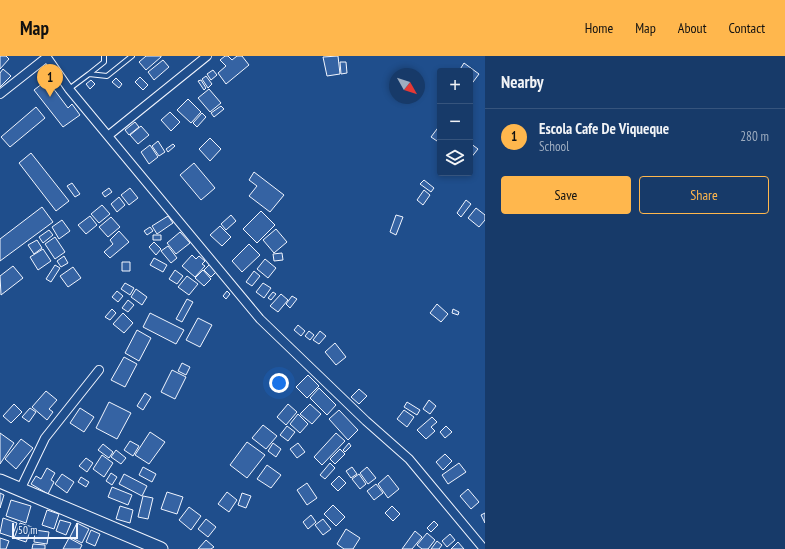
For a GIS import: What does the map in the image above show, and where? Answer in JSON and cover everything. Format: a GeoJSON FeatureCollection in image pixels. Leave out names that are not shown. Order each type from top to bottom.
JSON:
{"type":"FeatureCollection","features":[{"type":"Feature","properties":{"kind":"main road"},"geometry":{"type":"LineString","coordinates":[[0,481],[161,549]]}},
{"type":"Feature","properties":{"kind":"street"},"geometry":{"type":"LineString","coordinates":[[109,135],[206,56]]}},
{"type":"Feature","properties":{"kind":"street"},"geometry":{"type":"LineString","coordinates":[[0,94],[47,57],[69,89],[109,135],[260,320],[366,421],[409,459],[484,549]]}},
{"type":"Feature","properties":{"kind":"street"},"geometry":{"type":"LineString","coordinates":[[20,490],[45,438],[99,370]]}},
{"type":"Feature","properties":{"kind":"lane"},"geometry":{"type":"LineString","coordinates":[[69,89],[104,62],[104,56]]}},
{"type":"Feature","properties":{"kind":"lane"},"geometry":{"type":"LineString","coordinates":[[89,74],[107,76],[132,56]]}},
{"type":"Feature","properties":{"kind":"building"},"geometry":{"type":"Polygon","coordinates":[[[0,56],[6,56],[9,59],[0,69],[0,56]]]}},
{"type":"Feature","properties":{"kind":"building"},"geometry":{"type":"Polygon","coordinates":[[[146,56],[161,57],[146,70],[139,62],[146,56]]]}},
{"type":"Feature","properties":{"kind":"building"},"geometry":{"type":"Polygon","coordinates":[[[225,56],[228,56],[232,60],[237,56],[242,56],[249,65],[226,84],[218,73],[226,66],[220,60],[225,56]]]}},
{"type":"Feature","properties":{"kind":"building"},"geometry":{"type":"Polygon","coordinates":[[[338,56],[340,74],[327,76],[323,57],[338,56]]]}},
{"type":"Feature","properties":{"kind":"building"},"geometry":{"type":"Polygon","coordinates":[[[163,60],[169,67],[154,80],[148,72],[163,60]]]}},
{"type":"Feature","properties":{"kind":"building"},"geometry":{"type":"Polygon","coordinates":[[[340,62],[346,62],[347,73],[341,74],[340,62]]]}},
{"type":"Feature","properties":{"kind":"building"},"geometry":{"type":"Polygon","coordinates":[[[464,63],[471,68],[461,68],[464,63]]]}},
{"type":"Feature","properties":{"kind":"building"},"geometry":{"type":"Polygon","coordinates":[[[3,69],[11,76],[0,87],[0,73],[3,69]]]}},
{"type":"Feature","properties":{"kind":"building"},"geometry":{"type":"Polygon","coordinates":[[[213,70],[217,75],[211,80],[207,74],[213,70]]]}},
{"type":"Feature","properties":{"kind":"building"},"geometry":{"type":"Polygon","coordinates":[[[473,70],[479,74],[473,82],[473,70]]]}},
{"type":"Feature","properties":{"kind":"building"},"geometry":{"type":"Polygon","coordinates":[[[206,76],[212,84],[208,88],[202,79],[206,76]]]}},
{"type":"Feature","properties":{"kind":"building"},"geometry":{"type":"Polygon","coordinates":[[[140,77],[148,85],[143,90],[135,82],[140,77]]]}},
{"type":"Feature","properties":{"kind":"building"},"geometry":{"type":"Polygon","coordinates":[[[116,78],[122,84],[119,88],[112,82],[116,78]]]}},
{"type":"Feature","properties":{"kind":"building"},"geometry":{"type":"Polygon","coordinates":[[[47,80],[68,108],[72,104],[80,115],[63,127],[34,90],[47,80]]]}},
{"type":"Feature","properties":{"kind":"building"},"geometry":{"type":"Polygon","coordinates":[[[91,80],[95,84],[90,89],[86,84],[91,80]]]}},
{"type":"Feature","properties":{"kind":"building"},"geometry":{"type":"Polygon","coordinates":[[[201,80],[206,88],[204,90],[198,81],[201,80]]]}},
{"type":"Feature","properties":{"kind":"building"},"geometry":{"type":"Polygon","coordinates":[[[209,89],[221,103],[210,112],[198,98],[209,89]]]}},
{"type":"Feature","properties":{"kind":"building"},"geometry":{"type":"Polygon","coordinates":[[[188,99],[201,112],[191,123],[177,110],[188,99]]]}},
{"type":"Feature","properties":{"kind":"building"},"geometry":{"type":"Polygon","coordinates":[[[221,106],[224,109],[214,117],[211,113],[221,106]]]}},
{"type":"Feature","properties":{"kind":"building"},"geometry":{"type":"Polygon","coordinates":[[[36,107],[45,118],[10,147],[1,137],[36,107]]]}},
{"type":"Feature","properties":{"kind":"building"},"geometry":{"type":"Polygon","coordinates":[[[170,112],[180,122],[171,131],[161,120],[170,112]]]}},
{"type":"Feature","properties":{"kind":"building"},"geometry":{"type":"Polygon","coordinates":[[[202,113],[206,117],[197,127],[193,123],[202,113]]]}},
{"type":"Feature","properties":{"kind":"building"},"geometry":{"type":"Polygon","coordinates":[[[135,122],[139,127],[129,135],[125,130],[135,122]]]}},
{"type":"Feature","properties":{"kind":"building"},"geometry":{"type":"Polygon","coordinates":[[[141,126],[149,135],[138,144],[130,135],[141,126]]]}},
{"type":"Feature","properties":{"kind":"building"},"geometry":{"type":"Polygon","coordinates":[[[437,129],[437,141],[431,137],[437,129]]]}},
{"type":"Feature","properties":{"kind":"building"},"geometry":{"type":"Polygon","coordinates":[[[210,138],[221,149],[210,161],[199,149],[210,138]]]}},
{"type":"Feature","properties":{"kind":"building"},"geometry":{"type":"Polygon","coordinates":[[[158,141],[165,152],[159,156],[152,146],[158,141]]]}},
{"type":"Feature","properties":{"kind":"building"},"geometry":{"type":"Polygon","coordinates":[[[173,144],[175,146],[168,152],[166,149],[173,144]]]}},
{"type":"Feature","properties":{"kind":"building"},"geometry":{"type":"Polygon","coordinates":[[[150,145],[158,157],[149,164],[141,152],[150,145]]]}},
{"type":"Feature","properties":{"kind":"building"},"geometry":{"type":"Polygon","coordinates":[[[473,145],[478,149],[473,155],[473,145]]]}},
{"type":"Feature","properties":{"kind":"building"},"geometry":{"type":"Polygon","coordinates":[[[31,153],[69,201],[56,211],[19,163],[31,153]]]}},
{"type":"Feature","properties":{"kind":"building"},"geometry":{"type":"Polygon","coordinates":[[[194,163],[215,188],[201,200],[180,175],[194,163]]]}},
{"type":"Feature","properties":{"kind":"building"},"geometry":{"type":"Polygon","coordinates":[[[254,172],[284,195],[270,212],[249,196],[257,186],[249,180],[254,172]]]}},
{"type":"Feature","properties":{"kind":"building"},"geometry":{"type":"Polygon","coordinates":[[[424,180],[434,188],[431,192],[420,184],[424,180]]]}},
{"type":"Feature","properties":{"kind":"building"},"geometry":{"type":"Polygon","coordinates":[[[72,183],[80,194],[75,197],[67,186],[72,183]]]}},
{"type":"Feature","properties":{"kind":"building"},"geometry":{"type":"Polygon","coordinates":[[[109,188],[112,192],[105,197],[102,193],[109,188]]]}},
{"type":"Feature","properties":{"kind":"building"},"geometry":{"type":"Polygon","coordinates":[[[130,188],[138,198],[129,205],[121,195],[130,188]]]}},
{"type":"Feature","properties":{"kind":"building"},"geometry":{"type":"Polygon","coordinates":[[[424,190],[430,195],[423,205],[417,200],[424,190]]]}},
{"type":"Feature","properties":{"kind":"building"},"geometry":{"type":"Polygon","coordinates":[[[119,197],[125,205],[117,212],[111,204],[119,197]]]}},
{"type":"Feature","properties":{"kind":"building"},"geometry":{"type":"Polygon","coordinates":[[[466,200],[471,204],[461,217],[457,213],[466,200]]]}},
{"type":"Feature","properties":{"kind":"building"},"geometry":{"type":"Polygon","coordinates":[[[102,205],[110,214],[99,223],[91,214],[102,205]]]}},
{"type":"Feature","properties":{"kind":"building"},"geometry":{"type":"Polygon","coordinates":[[[42,207],[53,222],[0,261],[0,239],[42,207]]]}},
{"type":"Feature","properties":{"kind":"building"},"geometry":{"type":"Polygon","coordinates":[[[476,208],[485,215],[485,220],[479,227],[468,218],[476,208]]]}},
{"type":"Feature","properties":{"kind":"building"},"geometry":{"type":"Polygon","coordinates":[[[261,211],[275,225],[257,243],[243,229],[261,211]]]}},
{"type":"Feature","properties":{"kind":"building"},"geometry":{"type":"Polygon","coordinates":[[[231,215],[236,221],[226,230],[221,224],[231,215]]]}},
{"type":"Feature","properties":{"kind":"building"},"geometry":{"type":"Polygon","coordinates":[[[396,215],[403,217],[396,235],[390,232],[396,215]]]}},
{"type":"Feature","properties":{"kind":"building"},"geometry":{"type":"Polygon","coordinates":[[[90,216],[97,225],[86,234],[78,225],[90,216]]]}},
{"type":"Feature","properties":{"kind":"building"},"geometry":{"type":"Polygon","coordinates":[[[168,216],[173,223],[157,234],[152,226],[168,216]]]}},
{"type":"Feature","properties":{"kind":"building"},"geometry":{"type":"Polygon","coordinates":[[[111,217],[120,227],[108,237],[99,227],[111,217]]]}},
{"type":"Feature","properties":{"kind":"building"},"geometry":{"type":"Polygon","coordinates":[[[62,220],[70,231],[59,239],[52,227],[62,220]]]}},
{"type":"Feature","properties":{"kind":"building"},"geometry":{"type":"Polygon","coordinates":[[[220,226],[231,237],[222,246],[210,235],[220,226]]]}},
{"type":"Feature","properties":{"kind":"building"},"geometry":{"type":"Polygon","coordinates":[[[150,227],[153,231],[147,235],[144,231],[150,227]]]}},
{"type":"Feature","properties":{"kind":"building"},"geometry":{"type":"Polygon","coordinates":[[[276,229],[287,242],[274,253],[263,240],[276,229]]]}},
{"type":"Feature","properties":{"kind":"building"},"geometry":{"type":"Polygon","coordinates":[[[49,230],[53,235],[43,243],[39,237],[49,230]]]}},
{"type":"Feature","properties":{"kind":"building"},"geometry":{"type":"Polygon","coordinates":[[[119,231],[129,242],[110,258],[104,252],[113,244],[110,240],[119,231]]]}},
{"type":"Feature","properties":{"kind":"building"},"geometry":{"type":"Polygon","coordinates":[[[180,232],[190,243],[176,254],[167,243],[180,232]]]}},
{"type":"Feature","properties":{"kind":"building"},"geometry":{"type":"Polygon","coordinates":[[[153,235],[161,235],[161,240],[153,240],[153,235]]]}},
{"type":"Feature","properties":{"kind":"building"},"geometry":{"type":"Polygon","coordinates":[[[55,237],[65,252],[55,259],[45,244],[55,237]]]}},
{"type":"Feature","properties":{"kind":"building"},"geometry":{"type":"Polygon","coordinates":[[[37,240],[42,248],[34,254],[28,245],[37,240]]]}},
{"type":"Feature","properties":{"kind":"building"},"geometry":{"type":"Polygon","coordinates":[[[154,242],[161,249],[156,255],[149,247],[154,242]]]}},
{"type":"Feature","properties":{"kind":"building"},"geometry":{"type":"Polygon","coordinates":[[[249,244],[260,255],[242,272],[232,261],[249,244]]]}},
{"type":"Feature","properties":{"kind":"building"},"geometry":{"type":"Polygon","coordinates":[[[168,246],[177,258],[171,263],[161,251],[168,246]]]}},
{"type":"Feature","properties":{"kind":"building"},"geometry":{"type":"Polygon","coordinates":[[[43,249],[51,261],[38,270],[30,257],[43,249]]]}},
{"type":"Feature","properties":{"kind":"building"},"geometry":{"type":"Polygon","coordinates":[[[282,253],[283,260],[274,261],[273,254],[282,253]]]}},
{"type":"Feature","properties":{"kind":"building"},"geometry":{"type":"Polygon","coordinates":[[[192,255],[196,259],[199,256],[205,261],[202,264],[205,266],[195,277],[182,266],[192,255]]]}},
{"type":"Feature","properties":{"kind":"building"},"geometry":{"type":"Polygon","coordinates":[[[64,256],[68,263],[61,267],[57,261],[64,256]]]}},
{"type":"Feature","properties":{"kind":"building"},"geometry":{"type":"Polygon","coordinates":[[[154,258],[167,265],[163,272],[150,265],[154,258]]]}},
{"type":"Feature","properties":{"kind":"building"},"geometry":{"type":"Polygon","coordinates":[[[265,259],[276,268],[268,278],[257,269],[265,259]]]}},
{"type":"Feature","properties":{"kind":"building"},"geometry":{"type":"Polygon","coordinates":[[[122,262],[130,262],[130,271],[122,271],[122,262]]]}},
{"type":"Feature","properties":{"kind":"building"},"geometry":{"type":"Polygon","coordinates":[[[210,264],[217,271],[211,277],[204,270],[210,264]]]}},
{"type":"Feature","properties":{"kind":"building"},"geometry":{"type":"Polygon","coordinates":[[[55,265],[60,268],[51,282],[46,279],[55,265]]]}},
{"type":"Feature","properties":{"kind":"building"},"geometry":{"type":"Polygon","coordinates":[[[13,266],[23,278],[1,295],[0,276],[13,266]]]}},
{"type":"Feature","properties":{"kind":"building"},"geometry":{"type":"Polygon","coordinates":[[[73,267],[81,278],[68,287],[60,276],[73,267]]]}},
{"type":"Feature","properties":{"kind":"building"},"geometry":{"type":"Polygon","coordinates":[[[175,270],[183,276],[177,284],[169,279],[175,270]]]}},
{"type":"Feature","properties":{"kind":"building"},"geometry":{"type":"Polygon","coordinates":[[[203,270],[211,279],[204,286],[195,278],[203,270]]]}},
{"type":"Feature","properties":{"kind":"building"},"geometry":{"type":"Polygon","coordinates":[[[254,271],[260,276],[252,286],[246,282],[254,271]]]}},
{"type":"Feature","properties":{"kind":"building"},"geometry":{"type":"Polygon","coordinates":[[[187,276],[198,284],[189,295],[178,287],[187,276]]]}},
{"type":"Feature","properties":{"kind":"building"},"geometry":{"type":"Polygon","coordinates":[[[125,283],[134,288],[130,295],[121,289],[125,283]]]}},
{"type":"Feature","properties":{"kind":"building"},"geometry":{"type":"Polygon","coordinates":[[[263,283],[271,288],[264,298],[256,292],[263,283]]]}},
{"type":"Feature","properties":{"kind":"building"},"geometry":{"type":"Polygon","coordinates":[[[136,289],[147,297],[142,305],[131,297],[136,289]]]}},
{"type":"Feature","properties":{"kind":"building"},"geometry":{"type":"Polygon","coordinates":[[[117,291],[123,296],[118,302],[112,297],[117,291]]]}},
{"type":"Feature","properties":{"kind":"building"},"geometry":{"type":"Polygon","coordinates":[[[227,291],[230,294],[226,299],[223,296],[227,291]]]}},
{"type":"Feature","properties":{"kind":"building"},"geometry":{"type":"Polygon","coordinates":[[[273,292],[276,294],[271,300],[268,298],[273,292]]]}},
{"type":"Feature","properties":{"kind":"building"},"geometry":{"type":"Polygon","coordinates":[[[281,294],[288,300],[278,312],[270,306],[281,294]]]}},
{"type":"Feature","properties":{"kind":"building"},"geometry":{"type":"Polygon","coordinates":[[[292,296],[297,299],[290,308],[286,304],[292,296]]]}},
{"type":"Feature","properties":{"kind":"building"},"geometry":{"type":"Polygon","coordinates":[[[187,299],[193,302],[182,322],[176,319],[187,299]]]}},
{"type":"Feature","properties":{"kind":"building"},"geometry":{"type":"Polygon","coordinates":[[[128,300],[134,305],[128,312],[122,308],[128,300]]]}},
{"type":"Feature","properties":{"kind":"building"},"geometry":{"type":"Polygon","coordinates":[[[437,304],[448,314],[441,322],[430,313],[437,304]]]}},
{"type":"Feature","properties":{"kind":"building"},"geometry":{"type":"Polygon","coordinates":[[[112,309],[116,313],[110,320],[105,317],[112,309]]]}},
{"type":"Feature","properties":{"kind":"building"},"geometry":{"type":"Polygon","coordinates":[[[453,309],[459,312],[458,315],[452,313],[453,309]]]}},
{"type":"Feature","properties":{"kind":"building"},"geometry":{"type":"Polygon","coordinates":[[[123,313],[133,323],[124,333],[113,324],[123,313]]]}},
{"type":"Feature","properties":{"kind":"building"},"geometry":{"type":"Polygon","coordinates":[[[150,313],[184,330],[176,344],[143,327],[150,313]]]}},
{"type":"Feature","properties":{"kind":"building"},"geometry":{"type":"Polygon","coordinates":[[[198,318],[212,325],[200,347],[186,340],[198,318]]]}},
{"type":"Feature","properties":{"kind":"building"},"geometry":{"type":"Polygon","coordinates":[[[298,325],[305,331],[301,336],[294,330],[298,325]]]}},
{"type":"Feature","properties":{"kind":"building"},"geometry":{"type":"Polygon","coordinates":[[[137,330],[151,338],[139,361],[125,353],[137,330]]]}},
{"type":"Feature","properties":{"kind":"building"},"geometry":{"type":"Polygon","coordinates":[[[309,331],[314,335],[310,340],[305,336],[309,331]]]}},
{"type":"Feature","properties":{"kind":"building"},"geometry":{"type":"Polygon","coordinates":[[[320,331],[326,336],[319,344],[313,340],[320,331]]]}},
{"type":"Feature","properties":{"kind":"building"},"geometry":{"type":"Polygon","coordinates":[[[335,343],[346,357],[336,365],[325,352],[335,343]]]}},
{"type":"Feature","properties":{"kind":"building"},"geometry":{"type":"Polygon","coordinates":[[[124,357],[137,364],[125,387],[111,380],[124,357]]]}},
{"type":"Feature","properties":{"kind":"building"},"geometry":{"type":"Polygon","coordinates":[[[182,363],[190,367],[186,375],[178,371],[182,363]]]}},
{"type":"Feature","properties":{"kind":"building"},"geometry":{"type":"Polygon","coordinates":[[[172,370],[186,377],[175,399],[161,392],[172,370]]]}},
{"type":"Feature","properties":{"kind":"building"},"geometry":{"type":"Polygon","coordinates":[[[308,375],[319,386],[307,398],[296,387],[308,375]]]}},
{"type":"Feature","properties":{"kind":"building"},"geometry":{"type":"Polygon","coordinates":[[[319,388],[336,405],[327,415],[310,398],[319,388]]]}},
{"type":"Feature","properties":{"kind":"building"},"geometry":{"type":"Polygon","coordinates":[[[359,389],[367,396],[359,404],[351,397],[359,389]]]}},
{"type":"Feature","properties":{"kind":"building"},"geometry":{"type":"Polygon","coordinates":[[[46,391],[57,400],[49,409],[53,412],[47,420],[32,407],[46,391]]]}},
{"type":"Feature","properties":{"kind":"building"},"geometry":{"type":"Polygon","coordinates":[[[145,393],[151,397],[143,410],[137,406],[145,393]]]}},
{"type":"Feature","properties":{"kind":"building"},"geometry":{"type":"Polygon","coordinates":[[[429,400],[436,406],[430,414],[423,409],[429,400]]]}},
{"type":"Feature","properties":{"kind":"building"},"geometry":{"type":"Polygon","coordinates":[[[109,402],[131,413],[117,439],[96,428],[109,402]]]}},
{"type":"Feature","properties":{"kind":"building"},"geometry":{"type":"Polygon","coordinates":[[[407,402],[420,410],[417,415],[404,407],[407,402]]]}},
{"type":"Feature","properties":{"kind":"building"},"geometry":{"type":"Polygon","coordinates":[[[14,404],[22,412],[11,423],[3,416],[14,404]]]}},
{"type":"Feature","properties":{"kind":"building"},"geometry":{"type":"Polygon","coordinates":[[[288,404],[297,412],[286,425],[277,417],[288,404]]]}},
{"type":"Feature","properties":{"kind":"building"},"geometry":{"type":"Polygon","coordinates":[[[310,404],[321,414],[312,424],[300,414],[310,404]]]}},
{"type":"Feature","properties":{"kind":"building"},"geometry":{"type":"Polygon","coordinates":[[[30,408],[36,412],[29,422],[22,417],[30,408]]]}},
{"type":"Feature","properties":{"kind":"building"},"geometry":{"type":"Polygon","coordinates":[[[80,408],[94,417],[84,432],[70,423],[80,408]]]}},
{"type":"Feature","properties":{"kind":"building"},"geometry":{"type":"Polygon","coordinates":[[[339,410],[358,430],[348,440],[329,419],[339,410]]]}},
{"type":"Feature","properties":{"kind":"building"},"geometry":{"type":"Polygon","coordinates":[[[404,410],[414,417],[407,427],[397,419],[404,410]]]}},
{"type":"Feature","properties":{"kind":"building"},"geometry":{"type":"Polygon","coordinates":[[[298,414],[308,424],[300,433],[290,424],[298,414]]]}},
{"type":"Feature","properties":{"kind":"building"},"geometry":{"type":"Polygon","coordinates":[[[432,417],[437,422],[431,427],[435,431],[426,439],[417,430],[432,417]]]}},
{"type":"Feature","properties":{"kind":"building"},"geometry":{"type":"Polygon","coordinates":[[[263,425],[277,436],[266,449],[252,438],[263,425]]]}},
{"type":"Feature","properties":{"kind":"building"},"geometry":{"type":"Polygon","coordinates":[[[287,426],[295,432],[288,441],[280,435],[287,426]]]}},
{"type":"Feature","properties":{"kind":"building"},"geometry":{"type":"Polygon","coordinates":[[[446,426],[452,432],[445,438],[440,432],[446,426]]]}},
{"type":"Feature","properties":{"kind":"building"},"geometry":{"type":"Polygon","coordinates":[[[150,432],[165,442],[149,464],[135,455],[150,432]]]}},
{"type":"Feature","properties":{"kind":"building"},"geometry":{"type":"Polygon","coordinates":[[[0,433],[14,443],[0,464],[0,433]]]}},
{"type":"Feature","properties":{"kind":"building"},"geometry":{"type":"Polygon","coordinates":[[[336,433],[345,441],[322,465],[314,457],[336,433]]]}},
{"type":"Feature","properties":{"kind":"building"},"geometry":{"type":"Polygon","coordinates":[[[21,439],[33,448],[16,469],[5,459],[21,439]]]}},
{"type":"Feature","properties":{"kind":"building"},"geometry":{"type":"Polygon","coordinates":[[[130,441],[139,446],[133,456],[124,450],[130,441]]]}},
{"type":"Feature","properties":{"kind":"building"},"geometry":{"type":"Polygon","coordinates":[[[247,442],[265,455],[247,478],[230,465],[247,442]]]}},
{"type":"Feature","properties":{"kind":"building"},"geometry":{"type":"Polygon","coordinates":[[[273,443],[281,449],[276,457],[268,451],[273,443]]]}},
{"type":"Feature","properties":{"kind":"building"},"geometry":{"type":"Polygon","coordinates":[[[298,443],[305,452],[297,458],[290,449],[298,443]]]}},
{"type":"Feature","properties":{"kind":"building"},"geometry":{"type":"Polygon","coordinates":[[[349,443],[351,446],[345,452],[343,450],[349,443]]]}},
{"type":"Feature","properties":{"kind":"building"},"geometry":{"type":"Polygon","coordinates":[[[103,444],[113,452],[109,458],[98,450],[103,444]]]}},
{"type":"Feature","properties":{"kind":"building"},"geometry":{"type":"Polygon","coordinates":[[[340,449],[345,454],[335,464],[330,459],[340,449]]]}},
{"type":"Feature","properties":{"kind":"building"},"geometry":{"type":"Polygon","coordinates":[[[116,450],[126,458],[121,464],[111,457],[116,450]]]}},
{"type":"Feature","properties":{"kind":"building"},"geometry":{"type":"Polygon","coordinates":[[[445,454],[452,461],[443,470],[436,462],[445,454]]]}},
{"type":"Feature","properties":{"kind":"building"},"geometry":{"type":"Polygon","coordinates":[[[102,455],[113,463],[104,477],[93,469],[102,455]]]}},
{"type":"Feature","properties":{"kind":"building"},"geometry":{"type":"Polygon","coordinates":[[[86,458],[93,463],[87,472],[79,466],[86,458]]]}},
{"type":"Feature","properties":{"kind":"building"},"geometry":{"type":"Polygon","coordinates":[[[330,463],[335,468],[325,479],[320,475],[330,463]]]}},
{"type":"Feature","properties":{"kind":"building"},"geometry":{"type":"Polygon","coordinates":[[[459,463],[466,472],[448,484],[442,475],[459,463]]]}},
{"type":"Feature","properties":{"kind":"building"},"geometry":{"type":"Polygon","coordinates":[[[267,465],[281,475],[271,488],[257,479],[267,465]]]}},
{"type":"Feature","properties":{"kind":"building"},"geometry":{"type":"Polygon","coordinates":[[[143,467],[156,474],[152,482],[139,475],[143,467]]]}},
{"type":"Feature","properties":{"kind":"building"},"geometry":{"type":"Polygon","coordinates":[[[352,467],[357,474],[351,478],[346,471],[352,467]]]}},
{"type":"Feature","properties":{"kind":"building"},"geometry":{"type":"Polygon","coordinates":[[[367,467],[376,478],[368,484],[360,473],[367,467]]]}},
{"type":"Feature","properties":{"kind":"building"},"geometry":{"type":"Polygon","coordinates":[[[47,468],[55,473],[51,480],[54,482],[48,494],[31,484],[36,476],[41,479],[47,468]]]}},
{"type":"Feature","properties":{"kind":"building"},"geometry":{"type":"Polygon","coordinates":[[[111,473],[117,477],[112,485],[106,481],[111,473]]]}},
{"type":"Feature","properties":{"kind":"building"},"geometry":{"type":"Polygon","coordinates":[[[62,474],[74,482],[67,493],[55,484],[62,474]]]}},
{"type":"Feature","properties":{"kind":"building"},"geometry":{"type":"Polygon","coordinates":[[[124,474],[147,486],[142,496],[119,484],[124,474]]]}},
{"type":"Feature","properties":{"kind":"building"},"geometry":{"type":"Polygon","coordinates":[[[359,474],[366,484],[360,489],[352,479],[359,474]]]}},
{"type":"Feature","properties":{"kind":"building"},"geometry":{"type":"Polygon","coordinates":[[[388,475],[399,489],[388,498],[378,484],[388,475]]]}},
{"type":"Feature","properties":{"kind":"building"},"geometry":{"type":"Polygon","coordinates":[[[339,476],[346,483],[338,491],[331,484],[339,476]]]}},
{"type":"Feature","properties":{"kind":"building"},"geometry":{"type":"Polygon","coordinates":[[[81,477],[89,482],[86,487],[78,482],[81,477]]]}},
{"type":"Feature","properties":{"kind":"building"},"geometry":{"type":"Polygon","coordinates":[[[307,483],[317,498],[307,505],[297,490],[307,483]]]}},
{"type":"Feature","properties":{"kind":"building"},"geometry":{"type":"Polygon","coordinates":[[[376,484],[383,493],[374,500],[367,491],[376,484]]]}},
{"type":"Feature","properties":{"kind":"building"},"geometry":{"type":"Polygon","coordinates":[[[112,487],[132,495],[128,505],[108,497],[112,487]]]}},
{"type":"Feature","properties":{"kind":"building"},"geometry":{"type":"Polygon","coordinates":[[[468,489],[479,502],[471,509],[460,496],[468,489]]]}},
{"type":"Feature","properties":{"kind":"building"},"geometry":{"type":"Polygon","coordinates":[[[167,492],[183,497],[177,514],[161,509],[167,492]]]}},
{"type":"Feature","properties":{"kind":"building"},"geometry":{"type":"Polygon","coordinates":[[[227,492],[237,500],[229,512],[218,504],[227,492]]]}},
{"type":"Feature","properties":{"kind":"building"},"geometry":{"type":"Polygon","coordinates":[[[0,493],[4,495],[0,508],[0,493]]]}},
{"type":"Feature","properties":{"kind":"building"},"geometry":{"type":"Polygon","coordinates":[[[242,493],[251,496],[246,508],[238,505],[242,493]]]}},
{"type":"Feature","properties":{"kind":"building"},"geometry":{"type":"Polygon","coordinates":[[[143,496],[153,498],[148,519],[138,517],[143,496]]]}},
{"type":"Feature","properties":{"kind":"building"},"geometry":{"type":"Polygon","coordinates":[[[11,500],[31,506],[26,523],[6,516],[11,500]]]}},
{"type":"Feature","properties":{"kind":"building"},"geometry":{"type":"Polygon","coordinates":[[[333,505],[345,517],[336,526],[324,514],[333,505]]]}},
{"type":"Feature","properties":{"kind":"building"},"geometry":{"type":"Polygon","coordinates":[[[120,506],[133,510],[130,523],[116,519],[120,506]]]}},
{"type":"Feature","properties":{"kind":"building"},"geometry":{"type":"Polygon","coordinates":[[[392,506],[400,514],[393,521],[385,513],[392,506]]]}},
{"type":"Feature","properties":{"kind":"building"},"geometry":{"type":"Polygon","coordinates":[[[189,507],[201,516],[191,530],[179,520],[189,507]]]}},
{"type":"Feature","properties":{"kind":"building"},"geometry":{"type":"Polygon","coordinates":[[[47,510],[59,514],[54,529],[42,525],[47,510]]]}},
{"type":"Feature","properties":{"kind":"building"},"geometry":{"type":"Polygon","coordinates":[[[485,513],[485,523],[481,515],[485,513]]]}},
{"type":"Feature","properties":{"kind":"building"},"geometry":{"type":"Polygon","coordinates":[[[311,515],[316,522],[308,529],[303,522],[311,515]]]}},
{"type":"Feature","properties":{"kind":"building"},"geometry":{"type":"Polygon","coordinates":[[[3,518],[17,523],[12,537],[0,533],[3,518]]]}},
{"type":"Feature","properties":{"kind":"building"},"geometry":{"type":"Polygon","coordinates":[[[206,519],[216,527],[208,537],[198,529],[206,519]]]}},
{"type":"Feature","properties":{"kind":"building"},"geometry":{"type":"Polygon","coordinates":[[[323,519],[331,529],[323,535],[315,525],[323,519]]]}},
{"type":"Feature","properties":{"kind":"building"},"geometry":{"type":"Polygon","coordinates":[[[60,520],[71,523],[66,535],[56,531],[60,520]]]}},
{"type":"Feature","properties":{"kind":"building"},"geometry":{"type":"Polygon","coordinates":[[[434,521],[438,525],[431,532],[427,528],[434,521]]]}},
{"type":"Feature","properties":{"kind":"building"},"geometry":{"type":"Polygon","coordinates":[[[20,523],[32,527],[26,542],[14,538],[20,523]]]}},
{"type":"Feature","properties":{"kind":"building"},"geometry":{"type":"Polygon","coordinates":[[[77,523],[89,529],[82,543],[70,537],[77,523]]]}},
{"type":"Feature","properties":{"kind":"building"},"geometry":{"type":"Polygon","coordinates":[[[346,529],[360,538],[353,549],[344,549],[337,544],[346,529]]]}},
{"type":"Feature","properties":{"kind":"building"},"geometry":{"type":"Polygon","coordinates":[[[35,530],[49,532],[47,544],[34,542],[35,530]]]}},
{"type":"Feature","properties":{"kind":"building"},"geometry":{"type":"Polygon","coordinates":[[[91,530],[100,534],[95,546],[86,542],[91,530]]]}},
{"type":"Feature","properties":{"kind":"building"},"geometry":{"type":"Polygon","coordinates":[[[415,531],[422,537],[412,549],[402,549],[415,531]]]}},
{"type":"Feature","properties":{"kind":"building"},"geometry":{"type":"Polygon","coordinates":[[[427,533],[435,540],[428,549],[422,549],[417,545],[427,533]]]}},
{"type":"Feature","properties":{"kind":"building"},"geometry":{"type":"Polygon","coordinates":[[[450,534],[455,540],[447,547],[442,541],[450,534]]]}},
{"type":"Feature","properties":{"kind":"building"},"geometry":{"type":"Polygon","coordinates":[[[0,538],[9,541],[6,549],[0,549],[0,538]]]}},
{"type":"Feature","properties":{"kind":"building"},"geometry":{"type":"Polygon","coordinates":[[[69,538],[82,545],[80,549],[63,549],[69,538]]]}},
{"type":"Feature","properties":{"kind":"building"},"geometry":{"type":"Polygon","coordinates":[[[206,540],[214,547],[211,549],[198,549],[206,540]]]}},
{"type":"Feature","properties":{"kind":"building"},"geometry":{"type":"Polygon","coordinates":[[[437,541],[442,545],[439,549],[431,549],[437,541]]]}},
{"type":"Feature","properties":{"kind":"building"},"geometry":{"type":"Polygon","coordinates":[[[458,542],[464,549],[451,549],[458,542]]]}},
{"type":"Feature","properties":{"kind":"building"},"geometry":{"type":"Polygon","coordinates":[[[33,544],[45,545],[45,549],[32,549],[33,544]]]}},
{"type":"Feature","properties":{"kind":"place","name":"Escola Cafe De Viqueque"},"geometry":{"type":"Point","coordinates":[50,97]}}]}
